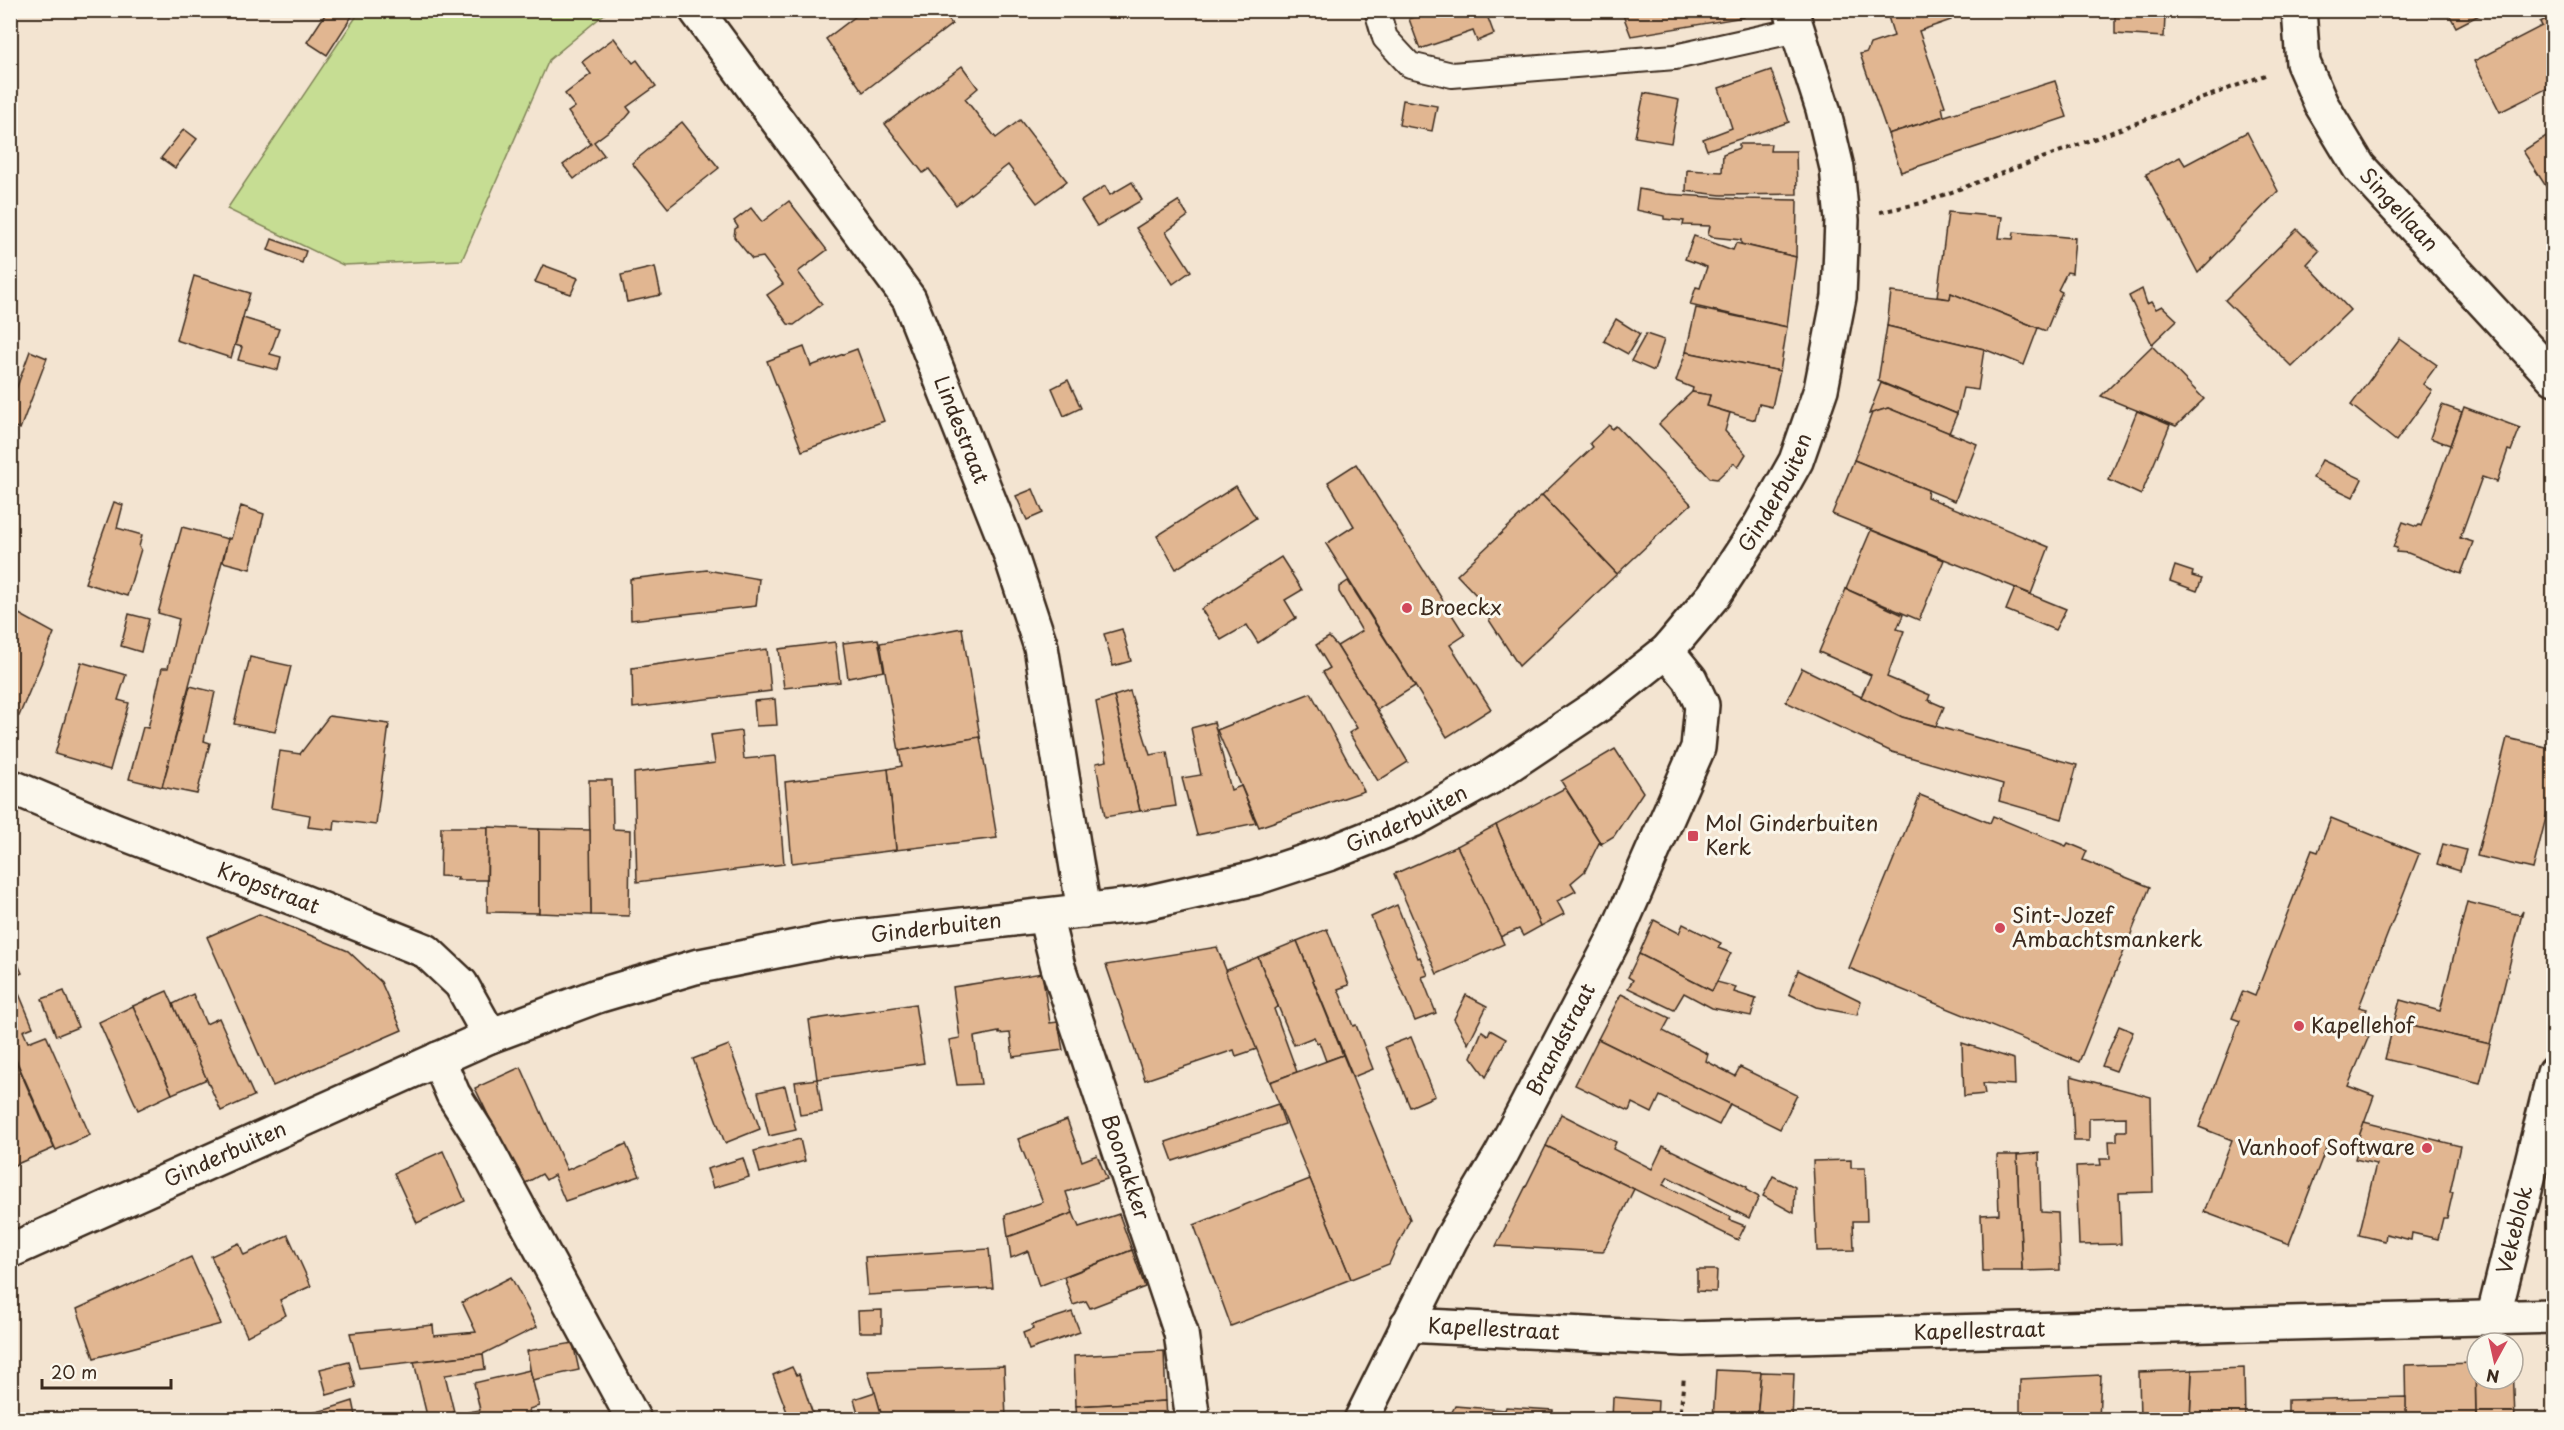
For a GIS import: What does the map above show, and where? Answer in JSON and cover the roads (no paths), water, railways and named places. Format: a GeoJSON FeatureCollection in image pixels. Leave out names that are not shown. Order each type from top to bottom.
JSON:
{"type":"FeatureCollection","features":[{"type":"Feature","properties":{"kind":"street","name":"Lindestraat"},"geometry":{"type":"LineString","coordinates":[[696,10],[909,299],[1010,553],[1041,647],[1084,911]]}},
{"type":"Feature","properties":{"kind":"street","name":"Singellaan"},"geometry":{"type":"LineString","coordinates":[[2299,10],[2303,63],[2321,104],[2359,167],[2553,378]]}},
{"type":"Feature","properties":{"kind":"street","name":"Ginderbuiten"},"geometry":{"type":"LineString","coordinates":[[10,1251],[490,1036],[597,996],[695,967],[832,940],[1141,904],[1255,878],[1331,853],[1413,820],[1511,764],[1599,705],[1667,651],[1714,595],[1760,525],[1796,461],[1821,388],[1839,297],[1842,220],[1837,168],[1823,109],[1794,20]]}},
{"type":"Feature","properties":{"kind":"street","name":"Brandstraat"},"geometry":{"type":"LineString","coordinates":[[1361,1419],[1451,1239],[1502,1155],[1616,935],[1698,748],[1702,705],[1690,679],[1667,651]]}},
{"type":"Feature","properties":{"kind":"street","name":"Kropstraat"},"geometry":{"type":"LineString","coordinates":[[10,786],[115,830],[426,951],[461,984],[490,1036]]}},
{"type":"Feature","properties":{"kind":"street","name":"Boonakker"},"geometry":{"type":"LineString","coordinates":[[1045,916],[1058,967],[1181,1333],[1193,1419]]}},
{"type":"Feature","properties":{"kind":"street"},"geometry":{"type":"LineString","coordinates":[[438,1059],[453,1094],[479,1134],[634,1419]]}},
{"type":"Feature","properties":{"kind":"street","name":"Vekeblok"},"geometry":{"type":"LineString","coordinates":[[2493,1319],[2553,1073]]}},
{"type":"Feature","properties":{"kind":"street","name":"Kapellestraat"},"geometry":{"type":"LineString","coordinates":[[1407,1325],[1684,1339],[2553,1316]]}},
{"type":"Feature","properties":{"kind":"lane"},"geometry":{"type":"LineString","coordinates":[[1377,10],[1385,39],[1410,65],[1452,75],[1675,57],[1794,20]]}},
{"type":"Feature","properties":{"kind":"place","name":"Broeckx"},"geometry":{"type":"Point","coordinates":[1407,608]}},
{"type":"Feature","properties":{"kind":"place","name":"Mol Ginderbuiten Kerk"},"geometry":{"type":"Point","coordinates":[1693,836]}},
{"type":"Feature","properties":{"kind":"place","name":"Sint-Jozef Ambachtsmankerk"},"geometry":{"type":"Point","coordinates":[2000,928]}},
{"type":"Feature","properties":{"kind":"place","name":"Kapellehof"},"geometry":{"type":"Point","coordinates":[2299,1026]}},
{"type":"Feature","properties":{"kind":"place","name":"Vanhoof Software"},"geometry":{"type":"Point","coordinates":[2427,1148]}}]}
